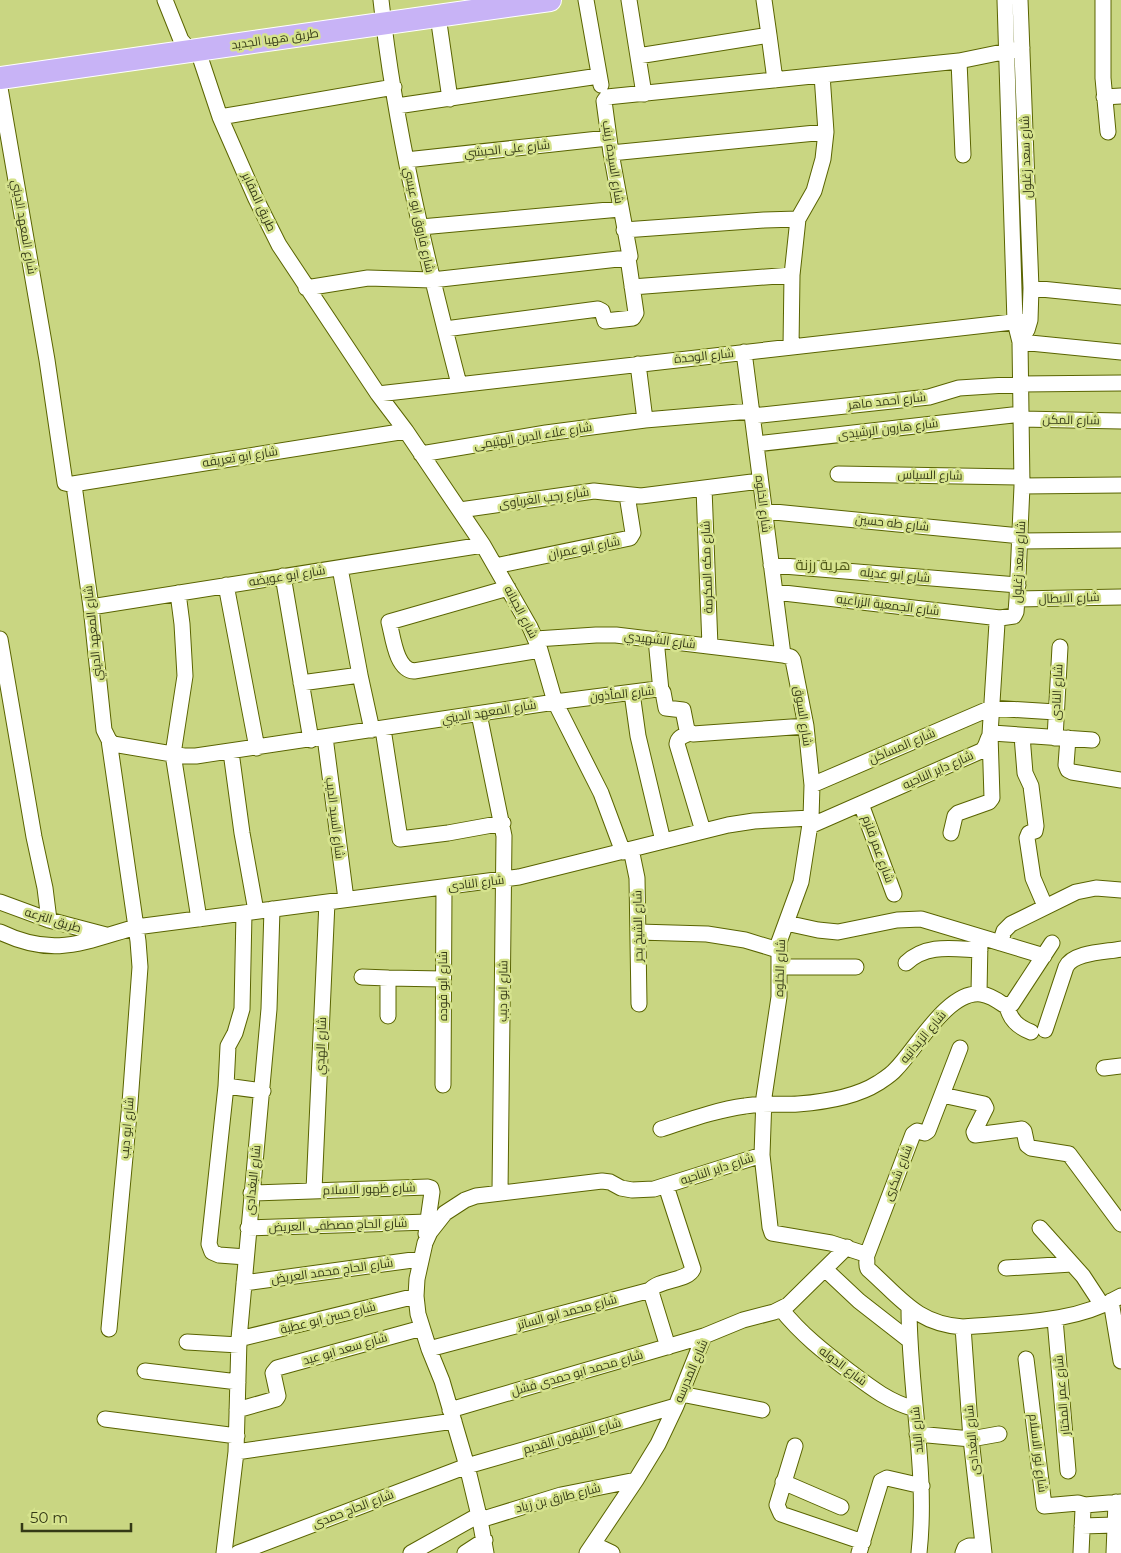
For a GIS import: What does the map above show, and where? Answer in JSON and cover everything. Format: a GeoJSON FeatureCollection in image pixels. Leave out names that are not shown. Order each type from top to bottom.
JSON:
{"type":"FeatureCollection","features":[{"type":"Feature","properties":{"kind":"main road","name":"طريق ههيا الجديد"},"geometry":{"type":"LineString","coordinates":[[0,78],[550,0]]}},
{"type":"Feature","properties":{"kind":"street","name":"طريق المقابر"},"geometry":{"type":"LineString","coordinates":[[165,0],[181,40],[201,60],[220,117],[267,222],[306,288],[378,394]]}},
{"type":"Feature","properties":{"kind":"street","name":"شارع فاروق ابو عيسي"},"geometry":{"type":"LineString","coordinates":[[381,0],[406,160],[432,280],[458,384]]}},
{"type":"Feature","properties":{"kind":"street","name":"شارع السيدة زينب"},"geometry":{"type":"LineString","coordinates":[[445,329],[598,309],[602,311],[605,321],[631,319],[636,313],[628,258],[630,256],[620,209],[608,138],[604,98],[586,0]]}},
{"type":"Feature","properties":{"kind":"street"},"geometry":{"type":"LineString","coordinates":[[629,0],[644,94]]}},
{"type":"Feature","properties":{"kind":"street"},"geometry":{"type":"LineString","coordinates":[[764,0],[775,80]]}},
{"type":"Feature","properties":{"kind":"street","name":"شارع سعد زغلول"},"geometry":{"type":"LineString","coordinates":[[1004,0],[1011,222],[1023,321]]}},
{"type":"Feature","properties":{"kind":"street","name":"شارع سعد زغلول"},"geometry":{"type":"LineString","coordinates":[[951,834],[955,816],[958,813],[989,802],[992,798],[990,734],[997,623],[1000,618],[1014,616],[1018,592],[1022,481],[1020,342],[1031,288],[1020,0]]}},
{"type":"Feature","properties":{"kind":"street"},"geometry":{"type":"LineString","coordinates":[[1103,0],[1104,97],[1108,132]]}},
{"type":"Feature","properties":{"kind":"street"},"geometry":{"type":"LineString","coordinates":[[438,16],[450,98]]}},
{"type":"Feature","properties":{"kind":"street"},"geometry":{"type":"LineString","coordinates":[[638,56],[769,35]]}},
{"type":"Feature","properties":{"kind":"street"},"geometry":{"type":"LineString","coordinates":[[604,98],[958,61],[1022,48]]}},
{"type":"Feature","properties":{"kind":"street"},"geometry":{"type":"LineString","coordinates":[[958,61],[963,155]]}},
{"type":"Feature","properties":{"kind":"street"},"geometry":{"type":"LineString","coordinates":[[791,347],[792,275],[798,219],[814,191],[823,159],[826,132],[822,75]]}},
{"type":"Feature","properties":{"kind":"street"},"geometry":{"type":"LineString","coordinates":[[397,106],[599,76]]}},
{"type":"Feature","properties":{"kind":"street"},"geometry":{"type":"LineString","coordinates":[[220,117],[394,86]]}},
{"type":"Feature","properties":{"kind":"street","name":"شارع المعهد الديني"},"geometry":{"type":"LineString","coordinates":[[0,88],[47,360],[65,483],[74,484],[91,606],[104,730],[109,740],[119,746],[196,756],[554,702]]}},
{"type":"Feature","properties":{"kind":"street"},"geometry":{"type":"LineString","coordinates":[[1104,97],[1121,96]]}},
{"type":"Feature","properties":{"kind":"street"},"geometry":{"type":"LineString","coordinates":[[611,153],[826,132]]}},
{"type":"Feature","properties":{"kind":"street","name":"شارع على الحبشي"},"geometry":{"type":"LineString","coordinates":[[406,160],[608,138]]}},
{"type":"Feature","properties":{"kind":"street"},"geometry":{"type":"LineString","coordinates":[[1010,166],[1027,164]]}},
{"type":"Feature","properties":{"kind":"street"},"geometry":{"type":"LineString","coordinates":[[420,227],[620,209]]}},
{"type":"Feature","properties":{"kind":"street"},"geometry":{"type":"LineString","coordinates":[[624,230],[798,219]]}},
{"type":"Feature","properties":{"kind":"street"},"geometry":{"type":"LineString","coordinates":[[1011,222],[1029,221]]}},
{"type":"Feature","properties":{"kind":"street"},"geometry":{"type":"LineString","coordinates":[[306,288],[368,278],[432,280],[628,258]]}},
{"type":"Feature","properties":{"kind":"street"},"geometry":{"type":"LineString","coordinates":[[632,287],[792,275]]}},
{"type":"Feature","properties":{"kind":"street"},"geometry":{"type":"LineString","coordinates":[[1031,288],[1121,297]]}},
{"type":"Feature","properties":{"kind":"street","name":"شارع الوحدة"},"geometry":{"type":"LineString","coordinates":[[378,394],[1023,321]]}},
{"type":"Feature","properties":{"kind":"street"},"geometry":{"type":"LineString","coordinates":[[1020,342],[1121,352]]}},
{"type":"Feature","properties":{"kind":"street","name":"شارع الخلوه"},"geometry":{"type":"LineString","coordinates":[[744,352],[783,655]]}},
{"type":"Feature","properties":{"kind":"street"},"geometry":{"type":"LineString","coordinates":[[638,364],[645,420]]}},
{"type":"Feature","properties":{"kind":"street","name":"شارع احمد ماهر"},"geometry":{"type":"LineString","coordinates":[[645,420],[752,414],[929,397],[959,388],[1021,384],[1121,383]]}},
{"type":"Feature","properties":{"kind":"street","name":"شارع الجبانه"},"geometry":{"type":"LineString","coordinates":[[378,394],[406,431],[484,545],[508,588],[538,645],[554,702],[601,793],[627,851]]}},
{"type":"Feature","properties":{"kind":"street","name":"شارع المكن"},"geometry":{"type":"LineString","coordinates":[[1021,416],[1121,421]]}},
{"type":"Feature","properties":{"kind":"street","name":"شارع هارون الرشيدى"},"geometry":{"type":"LineString","coordinates":[[756,444],[1021,416]]}},
{"type":"Feature","properties":{"kind":"street","name":"شارع علاء الدين الهتيمى"},"geometry":{"type":"LineString","coordinates":[[421,454],[546,433],[645,420]]}},
{"type":"Feature","properties":{"kind":"street","name":"شارع ابو تعريفه"},"geometry":{"type":"LineString","coordinates":[[74,484],[406,431]]}},
{"type":"Feature","properties":{"kind":"street","name":"شارع السياس"},"geometry":{"type":"LineString","coordinates":[[838,474],[1121,485]]}},
{"type":"Feature","properties":{"kind":"street","name":"شارع رجب الغرباوى"},"geometry":{"type":"LineString","coordinates":[[460,510],[594,491],[641,496],[760,481]]}},
{"type":"Feature","properties":{"kind":"street","name":"شارع مكه المكرمة"},"geometry":{"type":"LineString","coordinates":[[704,488],[710,646]]}},
{"type":"Feature","properties":{"kind":"street","name":"شارع ابو عمران"},"geometry":{"type":"LineString","coordinates":[[495,566],[630,538],[633,533],[628,495]]}},
{"type":"Feature","properties":{"kind":"street","name":"شارع طه حسين"},"geometry":{"type":"LineString","coordinates":[[764,511],[1020,538],[1121,540]]}},
{"type":"Feature","properties":{"kind":"street","name":"شارع ابو عويضه"},"geometry":{"type":"LineString","coordinates":[[91,606],[484,545]]}},
{"type":"Feature","properties":{"kind":"street","name":"شارع ابو عديله"},"geometry":{"type":"LineString","coordinates":[[772,565],[1018,592]]}},
{"type":"Feature","properties":{"kind":"street"},"geometry":{"type":"LineString","coordinates":[[340,568],[360,675],[377,729],[400,839],[503,823]]}},
{"type":"Feature","properties":{"kind":"street","name":"شارع السيد الديب"},"geometry":{"type":"LineString","coordinates":[[283,576],[301,683],[318,739],[346,900]]}},
{"type":"Feature","properties":{"kind":"street"},"geometry":{"type":"LineString","coordinates":[[226,585],[257,748]]}},
{"type":"Feature","properties":{"kind":"street","name":"شارع الشهيدي"},"geometry":{"type":"LineString","coordinates":[[508,588],[389,622],[400,663],[408,670],[414,670],[538,645],[602,635],[656,639],[783,655]]}},
{"type":"Feature","properties":{"kind":"street","name":"شارع الجمعية الزراعيه"},"geometry":{"type":"LineString","coordinates":[[775,592],[1000,618]]}},
{"type":"Feature","properties":{"kind":"street","name":"شارع الابطال"},"geometry":{"type":"LineString","coordinates":[[1018,592],[1121,597]]}},
{"type":"Feature","properties":{"kind":"street"},"geometry":{"type":"LineString","coordinates":[[178,593],[185,676],[172,754],[199,919]]}},
{"type":"Feature","properties":{"kind":"street"},"geometry":{"type":"LineString","coordinates":[[0,639],[34,836],[46,888],[49,920]]}},
{"type":"Feature","properties":{"kind":"street"},"geometry":{"type":"LineString","coordinates":[[656,639],[661,691]]}},
{"type":"Feature","properties":{"kind":"street","name":"شارع النادى"},"geometry":{"type":"LineString","coordinates":[[1060,647],[1056,712],[1068,770],[1121,780]]}},
{"type":"Feature","properties":{"kind":"street","name":"شارع السوق"},"geometry":{"type":"LineString","coordinates":[[783,655],[791,657],[793,660],[806,726],[812,785]]}},
{"type":"Feature","properties":{"kind":"street"},"geometry":{"type":"LineString","coordinates":[[301,683],[360,675]]}},
{"type":"Feature","properties":{"kind":"street","name":"شارع المأذون"},"geometry":{"type":"LineString","coordinates":[[554,702],[657,690],[661,691],[666,708],[682,709],[685,712],[687,730],[690,733]]}},
{"type":"Feature","properties":{"kind":"street"},"geometry":{"type":"LineString","coordinates":[[632,693],[646,771],[663,841]]}},
{"type":"Feature","properties":{"kind":"street"},"geometry":{"type":"LineString","coordinates":[[991,708],[1056,712]]}},
{"type":"Feature","properties":{"kind":"street","name":"شارع المساكن"},"geometry":{"type":"LineString","coordinates":[[812,785],[991,708]]}},
{"type":"Feature","properties":{"kind":"street","name":"شارع ابو ديب"},"geometry":{"type":"LineString","coordinates":[[480,714],[503,823],[505,879],[500,1192]]}},
{"type":"Feature","properties":{"kind":"street"},"geometry":{"type":"LineString","coordinates":[[703,831],[676,744],[677,740],[690,733],[806,726]]}},
{"type":"Feature","properties":{"kind":"street"},"geometry":{"type":"LineString","coordinates":[[990,734],[1092,740]]}},
{"type":"Feature","properties":{"kind":"street","name":"شارع داير الناحيه"},"geometry":{"type":"LineString","coordinates":[[810,822],[861,804],[981,751],[985,748],[990,734]]}},
{"type":"Feature","properties":{"kind":"street"},"geometry":{"type":"LineString","coordinates":[[1022,736],[1024,770],[1031,786],[1036,826],[1035,831],[1029,833],[1027,838],[1033,878],[1045,906]]}},
{"type":"Feature","properties":{"kind":"street","name":"شارع ابو ديب"},"geometry":{"type":"LineString","coordinates":[[109,740],[138,941],[140,967],[130,1103],[109,1329]]}},
{"type":"Feature","properties":{"kind":"street"},"geometry":{"type":"LineString","coordinates":[[231,752],[250,912],[242,1009],[235,1033],[228,1046],[226,1086],[209,1244],[212,1252],[219,1255],[246,1257]]}},
{"type":"Feature","properties":{"kind":"street","name":"شارع الخلوه"},"geometry":{"type":"LineString","coordinates":[[762,1155],[764,1104],[779,1004],[780,967],[778,950],[781,934],[801,882],[810,822],[812,785]]}},
{"type":"Feature","properties":{"kind":"street","name":"شارع عمر قلزم"},"geometry":{"type":"LineString","coordinates":[[861,804],[894,894]]}},
{"type":"Feature","properties":{"kind":"street","name":"شارع النادى"},"geometry":{"type":"LineString","coordinates":[[136,928],[505,879],[627,851],[703,831],[754,821],[810,822]]}},
{"type":"Feature","properties":{"kind":"street","name":"شارع الشيخ بحر"},"geometry":{"type":"LineString","coordinates":[[627,851],[637,878],[639,1004]]}},
{"type":"Feature","properties":{"kind":"street","name":"شارع ابو فوده"},"geometry":{"type":"LineString","coordinates":[[443,1085],[444,887]]}},
{"type":"Feature","properties":{"kind":"street"},"geometry":{"type":"LineString","coordinates":[[1000,943],[1004,931],[1011,924],[1066,896],[1086,890],[1106,888],[1121,890]]}},
{"type":"Feature","properties":{"kind":"street","name":"طريق الترعه"},"geometry":{"type":"LineString","coordinates":[[0,902],[49,920],[107,935]]}},
{"type":"Feature","properties":{"kind":"street","name":"شارع الهدي"},"geometry":{"type":"LineString","coordinates":[[314,1190],[327,902]]}},
{"type":"Feature","properties":{"kind":"street","name":"شارع البغدادى"},"geometry":{"type":"LineString","coordinates":[[224,1553],[236,1452],[239,1342],[248,1228],[263,1091],[269,1009],[272,909]]}},
{"type":"Feature","properties":{"kind":"street"},"geometry":{"type":"LineString","coordinates":[[786,923],[838,932],[897,920],[921,919],[980,944]]}},
{"type":"Feature","properties":{"kind":"street","name":"طريق الترعه"},"geometry":{"type":"LineString","coordinates":[[0,932],[29,943],[50,947],[74,945],[136,928]]}},
{"type":"Feature","properties":{"kind":"street"},"geometry":{"type":"LineString","coordinates":[[638,932],[708,934],[745,940],[778,950]]}},
{"type":"Feature","properties":{"kind":"street"},"geometry":{"type":"LineString","coordinates":[[906,962],[918,953],[932,949],[980,944],[1000,943],[1048,950],[1012,1004],[1007,1006]]}},
{"type":"Feature","properties":{"kind":"street"},"geometry":{"type":"LineString","coordinates":[[980,944],[979,993],[1007,1006],[1012,1020],[1018,1025],[1038,1031],[1070,960],[1121,949]]}},
{"type":"Feature","properties":{"kind":"street"},"geometry":{"type":"LineString","coordinates":[[780,967],[856,967]]}},
{"type":"Feature","properties":{"kind":"street"},"geometry":{"type":"LineString","coordinates":[[362,977],[443,979]]}},
{"type":"Feature","properties":{"kind":"street"},"geometry":{"type":"LineString","coordinates":[[388,978],[388,1016]]}},
{"type":"Feature","properties":{"kind":"street","name":"شارع الزيدانيه"},"geometry":{"type":"LineString","coordinates":[[661,1129],[729,1108],[764,1104],[818,1102],[858,1093],[872,1087],[896,1070],[924,1034],[950,1006],[964,997],[979,993]]}},
{"type":"Feature","properties":{"kind":"street","name":"شارع شكرى"},"geometry":{"type":"LineString","coordinates":[[867,1255],[913,1134],[917,1131],[928,1131],[960,1048]]}},
{"type":"Feature","properties":{"kind":"street"},"geometry":{"type":"LineString","coordinates":[[1104,1068],[1121,1066]]}},
{"type":"Feature","properties":{"kind":"street"},"geometry":{"type":"LineString","coordinates":[[226,1086],[263,1091]]}},
{"type":"Feature","properties":{"kind":"street"},"geometry":{"type":"LineString","coordinates":[[942,1096],[984,1104],[986,1108],[974,1132],[975,1135],[1022,1128],[1027,1145],[1030,1148],[1069,1154],[1121,1224]]}},
{"type":"Feature","properties":{"kind":"street","name":"شارع داير الناحيه"},"geometry":{"type":"LineString","coordinates":[[485,1547],[480,1517],[467,1466],[442,1381],[422,1328],[416,1296],[420,1259],[425,1243],[436,1222],[454,1206],[476,1196],[602,1181],[632,1190],[654,1189],[762,1155],[772,1232],[815,1239],[847,1247],[867,1255]]}},
{"type":"Feature","properties":{"kind":"street","name":"شارع محمد ابو الساتر"},"geometry":{"type":"LineString","coordinates":[[429,1349],[649,1291],[658,1284],[688,1275],[693,1269],[666,1186]]}},
{"type":"Feature","properties":{"kind":"street","name":"شارع ظهور الاسلام"},"geometry":{"type":"LineString","coordinates":[[252,1193],[428,1187],[431,1188],[432,1192],[425,1243]]}},
{"type":"Feature","properties":{"kind":"street","name":"شارع الحاج مصطفى العريض"},"geometry":{"type":"LineString","coordinates":[[248,1228],[428,1222]]}},
{"type":"Feature","properties":{"kind":"street"},"geometry":{"type":"LineString","coordinates":[[1040,1228],[1072,1264],[1111,1301],[1121,1361]]}},
{"type":"Feature","properties":{"kind":"street","name":"شارع المدرسه"},"geometry":{"type":"LineString","coordinates":[[590,1548],[658,1444],[679,1400],[704,1336],[743,1320],[781,1309],[794,1300],[826,1270],[847,1247]]}},
{"type":"Feature","properties":{"kind":"street"},"geometry":{"type":"LineString","coordinates":[[867,1255],[868,1269],[909,1308],[934,1322],[950,1326],[962,1327],[1055,1319],[1084,1312],[1111,1301]]}},
{"type":"Feature","properties":{"kind":"street","name":"شارع الحاج محمد العريض"},"geometry":{"type":"LineString","coordinates":[[244,1283],[420,1259]]}},
{"type":"Feature","properties":{"kind":"street"},"geometry":{"type":"LineString","coordinates":[[1006,1268],[1072,1264]]}},
{"type":"Feature","properties":{"kind":"street"},"geometry":{"type":"LineString","coordinates":[[826,1270],[859,1301],[909,1340]]}},
{"type":"Feature","properties":{"kind":"street"},"geometry":{"type":"LineString","coordinates":[[649,1291],[652,1295],[668,1347]]}},
{"type":"Feature","properties":{"kind":"street","name":"شارع حسن ابو عطية"},"geometry":{"type":"LineString","coordinates":[[187,1342],[239,1342],[416,1296]]}},
{"type":"Feature","properties":{"kind":"street","name":"شارع البلد"},"geometry":{"type":"LineString","coordinates":[[909,1308],[909,1340],[922,1486],[919,1553]]}},
{"type":"Feature","properties":{"kind":"street","name":"شارع الدوله"},"geometry":{"type":"LineString","coordinates":[[781,1309],[809,1340],[868,1386],[896,1403],[915,1409]]}},
{"type":"Feature","properties":{"kind":"street","name":"شارع عمر المختار"},"geometry":{"type":"LineString","coordinates":[[1055,1319],[1068,1471]]}},
{"type":"Feature","properties":{"kind":"street","name":"شارع البغدادى"},"geometry":{"type":"LineString","coordinates":[[962,1327],[971,1439],[983,1550]]}},
{"type":"Feature","properties":{"kind":"street","name":"شارع سعد ابو عيد"},"geometry":{"type":"LineString","coordinates":[[237,1410],[276,1399],[278,1396],[273,1370],[277,1368],[422,1328]]}},
{"type":"Feature","properties":{"kind":"street","name":"شارع محمد ابو حمدى فشل"},"geometry":{"type":"LineString","coordinates":[[236,1452],[452,1416],[704,1336]]}},
{"type":"Feature","properties":{"kind":"street","name":"شارع نور الاسلام"},"geometry":{"type":"LineString","coordinates":[[1026,1359],[1041,1507],[1078,1503],[1085,1505],[1119,1502]]}},
{"type":"Feature","properties":{"kind":"street"},"geometry":{"type":"LineString","coordinates":[[145,1371],[238,1382]]}},
{"type":"Feature","properties":{"kind":"street"},"geometry":{"type":"LineString","coordinates":[[679,1400],[762,1410]]}},
{"type":"Feature","properties":{"kind":"street","name":"شارع التليفون القديم"},"geometry":{"type":"LineString","coordinates":[[467,1466],[679,1400]]}},
{"type":"Feature","properties":{"kind":"street"},"geometry":{"type":"LineString","coordinates":[[105,1419],[237,1436]]}},
{"type":"Feature","properties":{"kind":"street"},"geometry":{"type":"LineString","coordinates":[[917,1434],[971,1439],[998,1434]]}},
{"type":"Feature","properties":{"kind":"street"},"geometry":{"type":"LineString","coordinates":[[795,1446],[777,1505],[781,1514],[861,1547],[881,1481],[888,1478],[922,1486]]}},
{"type":"Feature","properties":{"kind":"street","name":"شارع الحاج حمدى"},"geometry":{"type":"LineString","coordinates":[[238,1553],[467,1466]]}},
{"type":"Feature","properties":{"kind":"street","name":"شارع طارق بن زياد"},"geometry":{"type":"LineString","coordinates":[[411,1553],[480,1517],[561,1494],[636,1480]]}},
{"type":"Feature","properties":{"kind":"street"},"geometry":{"type":"LineString","coordinates":[[783,1482],[841,1507]]}},
{"type":"Feature","properties":{"kind":"street"},"geometry":{"type":"LineString","coordinates":[[1117,1547],[1115,1526],[1119,1502]]}},
{"type":"Feature","properties":{"kind":"street"},"geometry":{"type":"LineString","coordinates":[[1081,1553],[1085,1505]]}},
{"type":"Feature","properties":{"kind":"street"},"geometry":{"type":"LineString","coordinates":[[1082,1526],[1115,1526]]}},
{"type":"Feature","properties":{"kind":"street"},"geometry":{"type":"LineString","coordinates":[[963,1553],[965,1548],[969,1546],[983,1550]]}},
{"type":"Feature","properties":{"kind":"street"},"geometry":{"type":"LineString","coordinates":[[465,1553],[485,1547]]}},
{"type":"Feature","properties":{"kind":"street"},"geometry":{"type":"LineString","coordinates":[[590,1548],[612,1553]]}},
{"type":"Feature","properties":{"kind":"district","name":"هرية رزنة"},"geometry":{"type":"Point","coordinates":[823,565]}}]}
